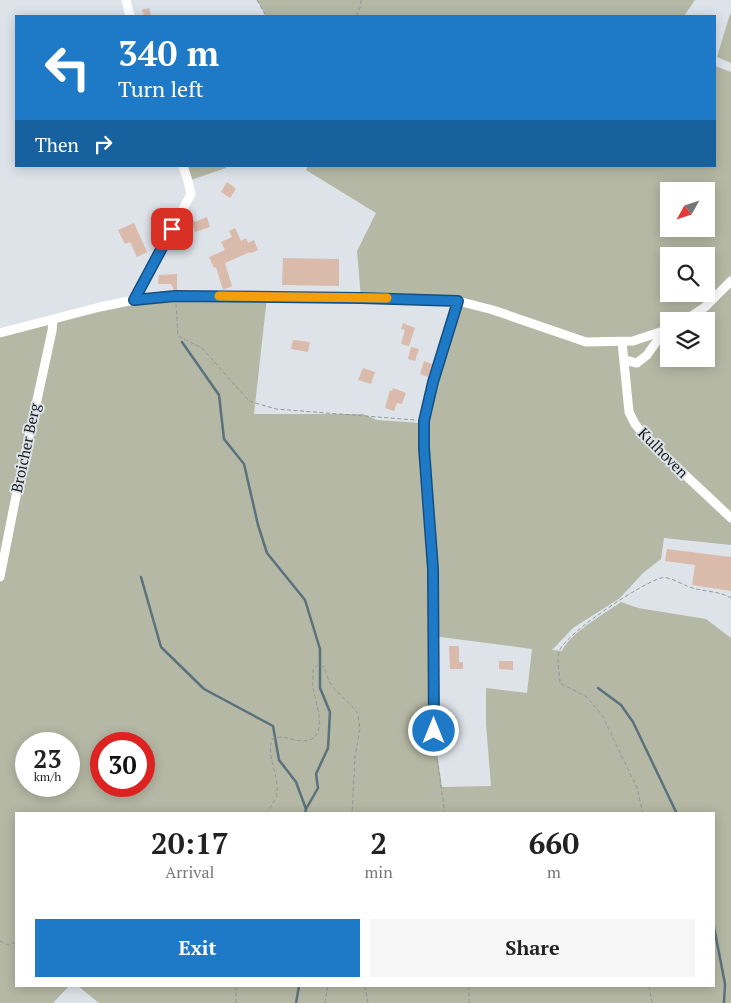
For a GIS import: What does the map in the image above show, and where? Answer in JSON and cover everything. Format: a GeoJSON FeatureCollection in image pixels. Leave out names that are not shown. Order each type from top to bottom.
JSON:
{"type":"FeatureCollection","features":[{"type":"Feature","properties":{"kind":"street"},"geometry":{"type":"LineString","coordinates":[[126,0],[130,15]]}},
{"type":"Feature","properties":{"kind":"street"},"geometry":{"type":"LineString","coordinates":[[134,300],[191,194],[183,167]]}},
{"type":"Feature","properties":{"kind":"street"},"geometry":{"type":"LineString","coordinates":[[698,312],[731,281]]}},
{"type":"Feature","properties":{"kind":"street"},"geometry":{"type":"LineString","coordinates":[[0,333],[100,306],[175,296],[458,301],[493,310],[586,342],[633,341],[660,332]]}},
{"type":"Feature","properties":{"kind":"street"},"geometry":{"type":"LineString","coordinates":[[436,751],[434,731],[433,569],[424,448],[424,421],[433,382],[458,301]]}},
{"type":"Feature","properties":{"kind":"street","name":"Broicher Berg"},"geometry":{"type":"LineString","coordinates":[[0,577],[53,320]]}},
{"type":"Feature","properties":{"kind":"street"},"geometry":{"type":"LineString","coordinates":[[624,360],[637,363],[647,355],[660,338]]}},
{"type":"Feature","properties":{"kind":"street","name":"Kulhoven"},"geometry":{"type":"LineString","coordinates":[[622,342],[629,412],[635,424],[650,441],[731,518]]}},
{"type":"Feature","properties":{"kind":"path"},"geometry":{"type":"LineString","coordinates":[[257,0],[265,15]]}},
{"type":"Feature","properties":{"kind":"path"},"geometry":{"type":"LineString","coordinates":[[356,15],[361,0]]}},
{"type":"Feature","properties":{"kind":"path"},"geometry":{"type":"LineString","coordinates":[[175,296],[178,336],[202,348],[249,401],[276,409],[424,421]]}},
{"type":"Feature","properties":{"kind":"path"},"geometry":{"type":"LineString","coordinates":[[642,812],[636,788],[602,715],[588,697],[560,683],[558,652],[563,643],[598,615],[624,597],[662,578],[675,580],[689,587],[731,598]]}},
{"type":"Feature","properties":{"kind":"path"},"geometry":{"type":"LineString","coordinates":[[267,812],[277,795],[277,777],[270,749],[272,739],[279,736],[304,741],[314,736],[320,728],[319,712],[312,686],[315,678],[313,669],[319,665],[324,667],[329,682],[336,692],[358,714],[360,729],[355,756],[352,812]]}},
{"type":"Feature","properties":{"kind":"path"},"geometry":{"type":"LineString","coordinates":[[436,751],[445,812]]}},
{"type":"Feature","properties":{"kind":"path"},"geometry":{"type":"LineString","coordinates":[[0,941],[8,944],[15,942]]}},
{"type":"Feature","properties":{"kind":"path"},"geometry":{"type":"LineString","coordinates":[[236,987],[236,1003]]}},
{"type":"Feature","properties":{"kind":"path"},"geometry":{"type":"LineString","coordinates":[[325,1003],[328,987]]}},
{"type":"Feature","properties":{"kind":"path"},"geometry":{"type":"LineString","coordinates":[[365,987],[368,1003]]}},
{"type":"Feature","properties":{"kind":"path"},"geometry":{"type":"LineString","coordinates":[[469,987],[469,1003]]}},
{"type":"Feature","properties":{"kind":"path"},"geometry":{"type":"LineString","coordinates":[[649,987],[651,1003]]}},
{"type":"Feature","properties":{"kind":"green space"},"geometry":{"type":"Polygon","coordinates":[[[257,0],[695,0],[685,15],[265,15],[257,0]]]}},
{"type":"Feature","properties":{"kind":"green space"},"geometry":{"type":"Polygon","coordinates":[[[731,14],[731,63],[717,57],[731,14]]]}},
{"type":"Feature","properties":{"kind":"green space"},"geometry":{"type":"Polygon","coordinates":[[[716,66],[731,72],[731,275],[717,295],[731,285],[731,545],[664,538],[661,559],[643,573],[620,598],[573,628],[552,650],[562,651],[572,637],[621,602],[638,608],[706,619],[731,638],[731,1003],[99,1003],[79,987],[715,987],[715,812],[15,812],[15,987],[68,987],[53,1003],[0,1003],[0,333],[134,300],[175,296],[267,297],[254,414],[363,414],[377,420],[420,423],[458,301],[513,317],[490,307],[451,298],[361,298],[357,251],[376,213],[306,170],[308,167],[716,167],[716,66]],[[654,440],[644,442],[679,476],[682,466],[654,440]],[[433,636],[434,731],[442,787],[491,786],[486,724],[486,688],[527,693],[532,649],[433,636]]]}},
{"type":"Feature","properties":{"kind":"green space"},"geometry":{"type":"Polygon","coordinates":[[[183,167],[226,167],[226,168],[188,181],[183,167]]]}},
{"type":"Feature","properties":{"kind":"building"},"geometry":{"type":"Polygon","coordinates":[[[149,8],[151,15],[144,15],[142,10],[149,8]]]}},
{"type":"Feature","properties":{"kind":"building"},"geometry":{"type":"Polygon","coordinates":[[[227,182],[236,189],[230,198],[221,192],[227,182]]]}},
{"type":"Feature","properties":{"kind":"building"},"geometry":{"type":"Polygon","coordinates":[[[189,215],[195,222],[207,217],[210,227],[195,232],[193,226],[186,229],[184,221],[186,216],[189,215]]]}},
{"type":"Feature","properties":{"kind":"building"},"geometry":{"type":"Polygon","coordinates":[[[134,223],[147,252],[137,257],[130,242],[125,244],[118,230],[134,223]]]}},
{"type":"Feature","properties":{"kind":"building"},"geometry":{"type":"Polygon","coordinates":[[[235,228],[241,241],[246,238],[248,243],[254,240],[258,250],[225,263],[232,286],[223,290],[216,267],[214,268],[209,257],[225,250],[221,242],[232,237],[229,231],[235,228]]]}},
{"type":"Feature","properties":{"kind":"building"},"geometry":{"type":"Polygon","coordinates":[[[283,258],[339,259],[339,286],[282,285],[283,258]]]}},
{"type":"Feature","properties":{"kind":"building"},"geometry":{"type":"Polygon","coordinates":[[[177,274],[177,290],[174,290],[171,284],[158,284],[159,275],[177,274]]]}},
{"type":"Feature","properties":{"kind":"building"},"geometry":{"type":"Polygon","coordinates":[[[403,323],[415,328],[409,346],[401,344],[405,330],[401,329],[403,323]]]}},
{"type":"Feature","properties":{"kind":"building"},"geometry":{"type":"Polygon","coordinates":[[[293,340],[310,342],[308,352],[291,349],[293,340]]]}},
{"type":"Feature","properties":{"kind":"building"},"geometry":{"type":"Polygon","coordinates":[[[411,347],[419,349],[415,361],[408,359],[411,347]]]}},
{"type":"Feature","properties":{"kind":"building"},"geometry":{"type":"Polygon","coordinates":[[[424,361],[432,364],[428,377],[420,374],[424,361]]]}},
{"type":"Feature","properties":{"kind":"building"},"geometry":{"type":"Polygon","coordinates":[[[363,368],[375,372],[371,384],[358,380],[363,368]]]}},
{"type":"Feature","properties":{"kind":"building"},"geometry":{"type":"Polygon","coordinates":[[[393,388],[406,393],[402,404],[397,403],[394,411],[385,408],[390,390],[392,391],[393,388]]]}},
{"type":"Feature","properties":{"kind":"building"},"geometry":{"type":"Polygon","coordinates":[[[667,549],[731,557],[731,591],[692,585],[695,565],[665,561],[667,549]]]}},
{"type":"Feature","properties":{"kind":"building"},"geometry":{"type":"Polygon","coordinates":[[[449,646],[459,646],[459,662],[463,662],[463,669],[450,669],[449,646]]]}},
{"type":"Feature","properties":{"kind":"building"},"geometry":{"type":"Polygon","coordinates":[[[499,661],[513,661],[513,670],[499,669],[499,661]]]}},
{"type":"Feature","properties":{"kind":"building"},"geometry":{"type":"Polygon","coordinates":[[[454,729],[455,741],[447,742],[446,730],[454,729]]]}},
{"type":"Feature","properties":{"kind":"waterway"},"geometry":{"type":"LineString","coordinates":[[182,342],[219,395],[224,439],[244,464],[258,525],[267,553],[305,600],[320,649],[320,688],[330,712],[328,748],[316,774],[318,788],[306,809]]}},
{"type":"Feature","properties":{"kind":"waterway"},"geometry":{"type":"LineString","coordinates":[[141,577],[161,647],[204,689],[273,726],[279,760],[296,782],[305,812]]}},
{"type":"Feature","properties":{"kind":"waterway"},"geometry":{"type":"LineString","coordinates":[[598,688],[621,705],[633,722],[676,812]]}},
{"type":"Feature","properties":{"kind":"waterway"},"geometry":{"type":"LineString","coordinates":[[715,932],[725,984],[724,1003]]}},
{"type":"Feature","properties":{"kind":"waterway"},"geometry":{"type":"LineString","coordinates":[[296,1003],[299,987]]}},
{"type":"Feature","properties":{"kind":"slow traffic"},"geometry":{"type":"LineString","coordinates":[[219,296],[387,298]]}},
{"type":"Feature","properties":{"kind":"route"},"geometry":{"type":"LineString","coordinates":[[172,229],[134,300],[175,296],[458,301],[433,382],[424,421],[424,448],[433,569],[434,731]]}}]}
